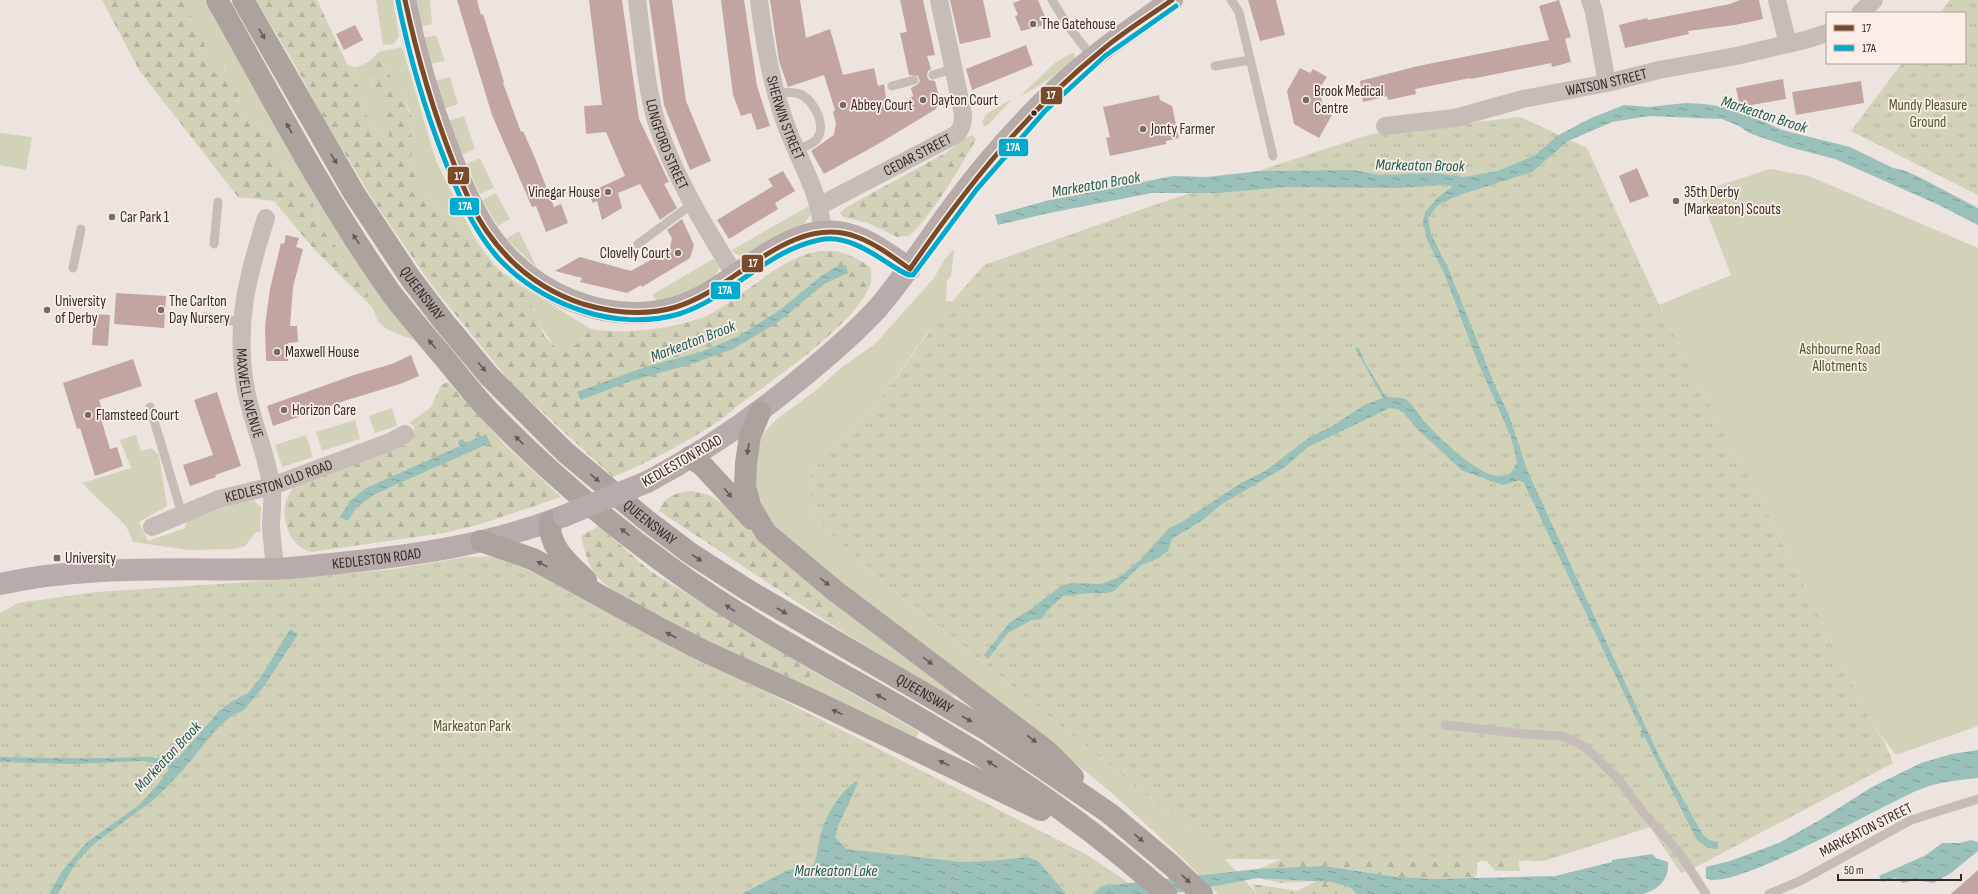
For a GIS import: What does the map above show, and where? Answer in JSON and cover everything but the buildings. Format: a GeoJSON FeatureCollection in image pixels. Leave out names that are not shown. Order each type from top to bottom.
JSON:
{"type":"FeatureCollection","features":[{"type":"Feature","properties":{"kind":"highway","name":"QUEENSWAY"},"geometry":{"type":"LineString","coordinates":[[217,0],[336,210],[392,294],[487,409],[527,448],[613,524],[671,568],[763,630],[941,731],[1010,775],[1094,833],[1166,894]]}},
{"type":"Feature","properties":{"kind":"highway","name":"QUEENSWAY"},"geometry":{"type":"LineString","coordinates":[[243,0],[354,193],[411,278],[444,322],[490,376],[566,452],[645,519],[690,553],[748,591],[987,730],[1109,813],[1171,865],[1202,894]]}},
{"type":"Feature","properties":{"kind":"highway"},"geometry":{"type":"LineString","coordinates":[[760,412],[750,436],[745,468],[745,486],[750,506],[766,533]]}},
{"type":"Feature","properties":{"kind":"highway"},"geometry":{"type":"LineString","coordinates":[[690,457],[702,465],[735,502],[766,533],[834,590],[1047,751],[1109,813]]}},
{"type":"Feature","properties":{"kind":"highway"},"geometry":{"type":"LineString","coordinates":[[557,519],[549,530],[552,541],[560,553],[601,595]]}},
{"type":"Feature","properties":{"kind":"highway"},"geometry":{"type":"LineString","coordinates":[[481,541],[533,559],[706,652],[810,699],[1094,833]]}},
{"type":"Feature","properties":{"kind":"street"},"geometry":{"type":"LineString","coordinates":[[405,0],[420,64],[440,127],[465,192],[487,232],[496,244],[530,275],[544,286],[576,304],[628,313],[650,312],[677,306],[709,293],[772,251],[798,238],[822,232],[844,233],[865,239],[910,269]]}},
{"type":"Feature","properties":{"kind":"street","name":"LONGFORD STREET"},"geometry":{"type":"LineString","coordinates":[[637,0],[650,94],[657,124],[692,204],[736,275]]}},
{"type":"Feature","properties":{"kind":"street","name":"SHERWIN STREET"},"geometry":{"type":"LineString","coordinates":[[759,0],[767,60],[775,94],[796,151],[819,206],[822,232]]}},
{"type":"Feature","properties":{"kind":"street","name":"CEDAR STREET"},"geometry":{"type":"LineString","coordinates":[[819,206],[957,134],[963,124],[963,114],[952,69],[939,0]]}},
{"type":"Feature","properties":{"kind":"street","name":"KEDLESTON ROAD"},"geometry":{"type":"LineString","coordinates":[[0,584],[36,577],[66,574],[152,569],[276,569],[390,558],[452,548],[557,519],[647,482],[730,433],[760,412],[840,346],[876,309],[910,269],[946,215],[1011,136],[1047,97],[1092,57],[1172,0]]}},
{"type":"Feature","properties":{"kind":"street"},"geometry":{"type":"LineString","coordinates":[[1590,0],[1594,12],[1607,83]]}},
{"type":"Feature","properties":{"kind":"street"},"geometry":{"type":"LineString","coordinates":[[1777,0],[1788,44]]}},
{"type":"Feature","properties":{"kind":"street"},"geometry":{"type":"LineString","coordinates":[[1861,12],[1874,0]]}},
{"type":"Feature","properties":{"kind":"street","name":"WATSON STREET"},"geometry":{"type":"LineString","coordinates":[[1385,126],[1455,118],[1523,99],[1607,83],[1659,70],[1788,44],[1826,33]]}},
{"type":"Feature","properties":{"kind":"street","name":"MAXWELL AVENUE"},"geometry":{"type":"LineString","coordinates":[[266,218],[250,266],[241,322],[240,355],[246,392],[264,448],[272,486],[272,529],[276,569]]}},
{"type":"Feature","properties":{"kind":"street","name":"KEDLESTON OLD ROAD"},"geometry":{"type":"LineString","coordinates":[[152,528],[227,496],[272,486],[390,442],[405,434]]}},
{"type":"Feature","properties":{"kind":"lane"},"geometry":{"type":"LineString","coordinates":[[1052,0],[1068,26],[1092,57]]}},
{"type":"Feature","properties":{"kind":"lane"},"geometry":{"type":"LineString","coordinates":[[1232,0],[1238,12],[1273,156]]}},
{"type":"Feature","properties":{"kind":"lane"},"geometry":{"type":"LineString","coordinates":[[1215,66],[1250,60]]}},
{"type":"Feature","properties":{"kind":"lane"},"geometry":{"type":"LineString","coordinates":[[933,75],[952,69]]}},
{"type":"Feature","properties":{"kind":"lane"},"geometry":{"type":"LineString","coordinates":[[892,86],[914,80]]}},
{"type":"Feature","properties":{"kind":"lane"},"geometry":{"type":"LineString","coordinates":[[775,94],[788,92],[801,94],[808,99],[818,114],[820,134],[815,141],[796,151]]}},
{"type":"Feature","properties":{"kind":"lane"},"geometry":{"type":"LineString","coordinates":[[214,244],[218,202]]}},
{"type":"Feature","properties":{"kind":"lane"},"geometry":{"type":"LineString","coordinates":[[638,244],[692,204]]}},
{"type":"Feature","properties":{"kind":"lane"},"geometry":{"type":"LineString","coordinates":[[73,268],[81,229]]}},
{"type":"Feature","properties":{"kind":"lane"},"geometry":{"type":"LineString","coordinates":[[204,318],[241,322]]}},
{"type":"Feature","properties":{"kind":"lane"},"geometry":{"type":"LineString","coordinates":[[150,407],[182,514]]}},
{"type":"Feature","properties":{"kind":"lane"},"geometry":{"type":"LineString","coordinates":[[1445,724],[1526,734],[1562,736],[1580,744],[1594,755],[1619,780],[1646,815],[1690,866],[1706,894]]}},
{"type":"Feature","properties":{"kind":"lane","name":"MARKEATON STREET"},"geometry":{"type":"LineString","coordinates":[[1769,894],[1800,881],[1911,820],[1978,798]]}},
{"type":"Feature","properties":{"kind":"green space"},"geometry":{"type":"Polygon","coordinates":[[[102,0],[183,0],[187,5],[191,17],[204,42],[207,58],[220,77],[228,65],[238,89],[239,109],[274,139],[275,153],[297,176],[312,200],[322,228],[337,248],[361,275],[372,307],[313,248],[274,201],[238,197],[139,70],[102,0]]]}},
{"type":"Feature","properties":{"kind":"green space"},"geometry":{"type":"Polygon","coordinates":[[[183,0],[205,0],[315,196],[390,309],[414,340],[388,330],[379,323],[372,307],[337,248],[322,228],[312,200],[297,176],[275,153],[274,139],[239,109],[238,89],[227,65],[220,77],[207,58],[204,42],[191,17],[187,5],[183,0]]]}},
{"type":"Feature","properties":{"kind":"green space"},"geometry":{"type":"Polygon","coordinates":[[[256,0],[317,0],[347,64],[355,68],[353,78],[363,94],[362,103],[369,120],[381,136],[388,141],[388,122],[373,86],[370,67],[380,60],[386,63],[386,70],[406,99],[408,111],[412,117],[410,124],[413,147],[409,165],[425,195],[439,208],[454,218],[458,227],[471,236],[499,270],[518,284],[531,305],[545,337],[558,349],[568,348],[576,344],[591,329],[605,331],[650,330],[693,321],[707,316],[790,261],[820,251],[836,251],[852,257],[870,267],[871,282],[864,296],[852,312],[836,329],[797,362],[742,402],[715,424],[663,454],[613,477],[511,383],[433,287],[377,206],[323,118],[294,63],[256,0]]]}},
{"type":"Feature","properties":{"kind":"green space"},"geometry":{"type":"Polygon","coordinates":[[[376,0],[393,0],[399,36],[394,44],[383,45],[376,0]]]}},
{"type":"Feature","properties":{"kind":"green space"},"geometry":{"type":"Polygon","coordinates":[[[414,0],[430,0],[432,24],[419,27],[414,0]]]}},
{"type":"Feature","properties":{"kind":"green space","name":"Mundy Pleasure Ground"},"geometry":{"type":"Polygon","coordinates":[[[1950,0],[1978,0],[1978,195],[1851,131],[1901,64],[1966,64],[1966,12],[1941,12],[1950,0]]]}},
{"type":"Feature","properties":{"kind":"green space"},"geometry":{"type":"Polygon","coordinates":[[[436,35],[445,61],[430,64],[423,38],[436,35]]]}},
{"type":"Feature","properties":{"kind":"green space"},"geometry":{"type":"Polygon","coordinates":[[[402,47],[436,161],[474,237],[487,256],[471,236],[458,227],[454,218],[439,208],[425,195],[409,165],[413,147],[410,124],[412,117],[409,112],[406,99],[388,74],[386,63],[370,78],[387,117],[389,125],[389,141],[381,136],[369,120],[362,103],[363,94],[353,78],[355,68],[368,62],[379,52],[402,47]]]}},
{"type":"Feature","properties":{"kind":"green space"},"geometry":{"type":"Polygon","coordinates":[[[1074,52],[1075,58],[1062,69],[1042,84],[1020,96],[1056,62],[1074,52]]]}},
{"type":"Feature","properties":{"kind":"green space"},"geometry":{"type":"Polygon","coordinates":[[[450,77],[458,104],[444,109],[435,81],[450,77]]]}},
{"type":"Feature","properties":{"kind":"green space"},"geometry":{"type":"Polygon","coordinates":[[[1012,99],[988,125],[984,126],[982,122],[986,114],[1012,99]]]}},
{"type":"Feature","properties":{"kind":"green space"},"geometry":{"type":"Polygon","coordinates":[[[464,116],[475,149],[461,155],[448,121],[464,116]]]}},
{"type":"Feature","properties":{"kind":"green space"},"geometry":{"type":"Polygon","coordinates":[[[1520,117],[1587,148],[1659,305],[1735,456],[1752,481],[1873,725],[1884,741],[1893,763],[1694,868],[1681,873],[1650,827],[1544,861],[1225,859],[880,579],[828,531],[811,512],[809,477],[826,450],[873,409],[944,311],[984,265],[1157,204],[1371,134],[1520,117]]]}},
{"type":"Feature","properties":{"kind":"green space"},"geometry":{"type":"Polygon","coordinates":[[[0,133],[32,137],[26,170],[0,165],[0,133]]]}},
{"type":"Feature","properties":{"kind":"green space"},"geometry":{"type":"Polygon","coordinates":[[[973,135],[976,140],[953,177],[927,216],[909,236],[897,237],[868,223],[843,217],[840,213],[845,208],[947,152],[965,138],[973,135]]]}},
{"type":"Feature","properties":{"kind":"green space"},"geometry":{"type":"Polygon","coordinates":[[[480,158],[494,188],[480,194],[466,164],[480,158]]]}},
{"type":"Feature","properties":{"kind":"green space","name":"Ashbourne Road Allotments"},"geometry":{"type":"Polygon","coordinates":[[[1770,169],[1809,176],[1978,248],[1978,726],[1896,755],[1873,725],[1752,481],[1735,456],[1659,305],[1731,275],[1699,192],[1770,169]]]}},
{"type":"Feature","properties":{"kind":"green space"},"geometry":{"type":"Polygon","coordinates":[[[496,193],[510,219],[498,226],[482,200],[496,193]]]}},
{"type":"Feature","properties":{"kind":"green space"},"geometry":{"type":"Polygon","coordinates":[[[807,207],[810,207],[811,213],[804,225],[782,233],[743,256],[736,254],[732,250],[807,207]]]}},
{"type":"Feature","properties":{"kind":"green space"},"geometry":{"type":"Polygon","coordinates":[[[519,231],[537,268],[506,239],[519,231]]]}},
{"type":"Feature","properties":{"kind":"green space"},"geometry":{"type":"Polygon","coordinates":[[[954,249],[951,276],[947,281],[946,301],[955,302],[927,333],[873,409],[826,450],[809,477],[811,512],[828,531],[882,581],[1225,859],[1257,894],[1218,894],[1174,850],[1113,794],[1049,742],[777,533],[754,498],[758,445],[763,434],[777,419],[815,391],[841,368],[876,343],[934,278],[944,260],[954,249]]]}},
{"type":"Feature","properties":{"kind":"green space"},"geometry":{"type":"Polygon","coordinates":[[[713,259],[720,265],[717,272],[703,285],[684,294],[657,301],[652,295],[713,259]]]}},
{"type":"Feature","properties":{"kind":"green space"},"geometry":{"type":"Polygon","coordinates":[[[518,284],[591,329],[576,344],[568,348],[558,349],[541,326],[518,284]]]}},
{"type":"Feature","properties":{"kind":"green space"},"geometry":{"type":"Polygon","coordinates":[[[448,382],[505,445],[561,497],[481,524],[444,533],[311,552],[298,545],[293,539],[286,525],[285,509],[288,495],[299,480],[405,443],[413,437],[414,427],[409,423],[431,407],[441,385],[448,382]]]}},
{"type":"Feature","properties":{"kind":"green space"},"geometry":{"type":"Polygon","coordinates":[[[392,408],[397,426],[375,433],[369,416],[392,408]]]}},
{"type":"Feature","properties":{"kind":"green space"},"geometry":{"type":"Polygon","coordinates":[[[355,420],[360,439],[322,451],[316,432],[355,420]]]}},
{"type":"Feature","properties":{"kind":"green space"},"geometry":{"type":"Polygon","coordinates":[[[136,435],[141,451],[151,448],[159,455],[167,506],[139,522],[148,541],[185,528],[187,521],[244,500],[252,499],[261,507],[260,532],[256,532],[245,546],[234,549],[189,550],[133,542],[126,526],[82,483],[131,468],[120,440],[136,435]]]}},
{"type":"Feature","properties":{"kind":"green space"},"geometry":{"type":"Polygon","coordinates":[[[306,435],[313,457],[282,467],[275,445],[306,435]]]}},
{"type":"Feature","properties":{"kind":"green space"},"geometry":{"type":"Polygon","coordinates":[[[691,491],[709,495],[723,504],[849,614],[835,627],[659,511],[664,502],[671,496],[691,491]]]}},
{"type":"Feature","properties":{"kind":"green space"},"geometry":{"type":"Polygon","coordinates":[[[599,526],[650,571],[813,671],[806,685],[681,627],[611,589],[596,575],[585,552],[581,536],[599,526]]]}},
{"type":"Feature","properties":{"kind":"green space","name":"Markeaton Park"},"geometry":{"type":"Polygon","coordinates":[[[511,556],[666,641],[1084,853],[1122,878],[1142,894],[0,894],[0,613],[18,603],[96,592],[278,580],[395,569],[466,557],[511,556]]]}},
{"type":"Feature","properties":{"kind":"green space"},"geometry":{"type":"Polygon","coordinates":[[[849,614],[955,693],[952,698],[835,627],[849,614]]]}},
{"type":"Feature","properties":{"kind":"green space"},"geometry":{"type":"Polygon","coordinates":[[[813,671],[919,732],[916,738],[806,685],[813,671]]]}},
{"type":"Feature","properties":{"kind":"green space"},"geometry":{"type":"Polygon","coordinates":[[[1326,798],[1386,829],[1370,845],[1377,855],[1398,858],[1402,857],[1406,855],[1418,838],[1548,841],[1518,857],[1520,871],[1495,871],[1487,862],[1491,852],[1477,863],[1477,874],[1474,878],[1433,879],[1398,877],[1326,866],[1331,882],[1349,887],[1357,894],[1257,894],[1252,884],[1298,891],[1316,881],[1281,883],[1258,878],[1258,869],[1282,859],[1234,848],[1273,836],[1289,821],[1326,798]]]}},
{"type":"Feature","properties":{"kind":"water"},"geometry":{"type":"Polygon","coordinates":[[[1685,103],[1705,104],[1735,109],[1782,130],[1850,147],[1893,168],[1903,170],[1917,176],[1978,208],[1978,225],[1939,205],[1835,159],[1789,147],[1749,133],[1739,126],[1722,119],[1649,116],[1612,122],[1568,141],[1532,172],[1459,195],[1438,205],[1428,218],[1431,234],[1448,268],[1496,388],[1509,415],[1527,470],[1659,756],[1703,835],[1709,840],[1718,842],[1718,849],[1708,848],[1697,840],[1644,736],[1642,739],[1640,735],[1642,728],[1639,725],[1524,483],[1519,480],[1503,485],[1463,471],[1418,430],[1404,413],[1397,409],[1390,408],[1308,447],[1285,467],[1222,504],[1203,520],[1172,539],[1168,551],[1155,560],[1141,565],[1114,591],[1107,593],[1063,596],[1047,611],[1042,619],[1032,620],[1008,633],[988,659],[984,655],[1010,622],[1031,609],[1061,586],[1071,583],[1101,584],[1120,577],[1141,559],[1169,528],[1182,522],[1241,483],[1265,471],[1310,437],[1334,425],[1364,405],[1383,398],[1355,348],[1358,347],[1365,363],[1386,397],[1407,400],[1424,421],[1443,440],[1471,464],[1486,472],[1499,476],[1510,473],[1517,462],[1511,437],[1477,360],[1444,273],[1427,240],[1423,222],[1425,212],[1437,198],[1453,186],[1442,185],[1399,188],[1286,187],[1218,193],[1152,193],[1049,213],[998,225],[995,215],[1046,201],[1173,176],[1207,177],[1260,171],[1353,170],[1381,175],[1435,173],[1464,177],[1483,174],[1500,170],[1534,156],[1557,136],[1589,119],[1624,105],[1649,107],[1685,103]]]}},
{"type":"Feature","properties":{"kind":"water"},"geometry":{"type":"Polygon","coordinates":[[[846,265],[848,273],[824,284],[777,323],[731,350],[691,364],[631,381],[581,400],[577,392],[645,367],[701,352],[739,336],[781,309],[820,277],[835,267],[846,265]]]}},
{"type":"Feature","properties":{"kind":"water"},"geometry":{"type":"Polygon","coordinates":[[[486,434],[490,443],[375,494],[356,508],[348,521],[340,517],[350,501],[366,488],[460,446],[458,441],[463,439],[466,443],[486,434]]]}},
{"type":"Feature","properties":{"kind":"water"},"geometry":{"type":"Polygon","coordinates":[[[290,629],[298,634],[265,685],[244,710],[231,716],[214,732],[182,771],[156,798],[94,844],[75,864],[58,894],[49,894],[63,870],[86,843],[140,804],[169,769],[165,765],[143,761],[73,764],[0,762],[0,757],[147,757],[170,759],[179,757],[219,711],[231,702],[248,693],[261,677],[290,629]]]}},
{"type":"Feature","properties":{"kind":"water"},"geometry":{"type":"Polygon","coordinates":[[[1978,750],[1978,778],[1942,783],[1921,789],[1811,844],[1746,873],[1721,879],[1706,878],[1706,867],[1730,861],[1779,843],[1818,821],[1872,787],[1921,763],[1952,754],[1978,750]]]}},
{"type":"Feature","properties":{"kind":"water","name":"Markeaton Lake"},"geometry":{"type":"Polygon","coordinates":[[[856,781],[858,783],[838,826],[835,837],[846,849],[962,862],[991,861],[1027,857],[1038,861],[1066,894],[742,894],[788,870],[808,867],[814,864],[821,833],[830,811],[844,791],[856,781]]]}},
{"type":"Feature","properties":{"kind":"water"},"geometry":{"type":"Polygon","coordinates":[[[1971,840],[1978,842],[1978,851],[1951,873],[1934,883],[1915,880],[1903,883],[1896,878],[1882,882],[1879,876],[1926,855],[1942,843],[1960,843],[1971,840]]]}},
{"type":"Feature","properties":{"kind":"water"},"geometry":{"type":"Polygon","coordinates":[[[1652,854],[1656,858],[1668,862],[1667,874],[1662,883],[1649,892],[1643,894],[1357,894],[1349,887],[1331,882],[1258,878],[1172,894],[1093,894],[1102,886],[1258,869],[1325,866],[1398,877],[1433,879],[1555,876],[1612,862],[1612,860],[1652,854]]]}},
{"type":"Feature","properties":{"kind":"transit line","name":"17"},"geometry":{"type":"LineString","coordinates":[[405,0],[420,63],[439,124],[469,200],[488,233],[518,267],[542,285],[569,299],[583,304],[606,310],[630,312],[653,312],[665,310],[692,301],[779,247],[809,235],[825,232],[841,233],[857,237],[871,243],[910,269],[952,210],[975,181],[998,153],[1047,100],[1109,44],[1172,0]]}},
{"type":"Feature","properties":{"kind":"transit line","name":"17A"},"geometry":{"type":"LineString","coordinates":[[398,1],[407,41],[430,120],[455,185],[481,236],[508,268],[538,290],[560,302],[583,311],[606,317],[631,320],[667,317],[697,307],[782,254],[819,240],[834,239],[849,242],[876,255],[898,270],[913,275],[977,189],[1045,111],[1105,56],[1176,6]]}},
{"type":"Feature","properties":{"kind":"place","name":"The Gatehouse"},"geometry":{"type":"Point","coordinates":[1033,24]}},
{"type":"Feature","properties":{"kind":"place","name":"Dayton Court"},"geometry":{"type":"Point","coordinates":[923,100]}},
{"type":"Feature","properties":{"kind":"place","name":"Brook Medical Centre"},"geometry":{"type":"Point","coordinates":[1306,100]}},
{"type":"Feature","properties":{"kind":"place","name":"Abbey Court"},"geometry":{"type":"Point","coordinates":[843,105]}},
{"type":"Feature","properties":{"kind":"place","name":"Jonty Farmer"},"geometry":{"type":"Point","coordinates":[1143,129]}},
{"type":"Feature","properties":{"kind":"place","name":"Vinegar House"},"geometry":{"type":"Point","coordinates":[608,192]}},
{"type":"Feature","properties":{"kind":"place","name":"35th Derby (Markeaton) Scouts"},"geometry":{"type":"Point","coordinates":[1676,201]}},
{"type":"Feature","properties":{"kind":"place","name":"Car Park 1"},"geometry":{"type":"Point","coordinates":[112,217]}},
{"type":"Feature","properties":{"kind":"place","name":"Clovelly Court"},"geometry":{"type":"Point","coordinates":[678,253]}},
{"type":"Feature","properties":{"kind":"place","name":"University of Derby"},"geometry":{"type":"Point","coordinates":[47,310]}},
{"type":"Feature","properties":{"kind":"place","name":"The Carlton Day Nursery"},"geometry":{"type":"Point","coordinates":[161,310]}},
{"type":"Feature","properties":{"kind":"place","name":"Maxwell House"},"geometry":{"type":"Point","coordinates":[277,352]}},
{"type":"Feature","properties":{"kind":"place","name":"Horizon Care"},"geometry":{"type":"Point","coordinates":[284,410]}},
{"type":"Feature","properties":{"kind":"place","name":"Flamsteed Court"},"geometry":{"type":"Point","coordinates":[88,415]}},
{"type":"Feature","properties":{"kind":"place","name":"University"},"geometry":{"type":"Point","coordinates":[57,558]}},
{"type":"Feature","properties":{"kind":"water label","name":"Markeaton Brook"},"geometry":{"type":"Point","coordinates":[1764,115]}},
{"type":"Feature","properties":{"kind":"water label","name":"Markeaton Brook"},"geometry":{"type":"Point","coordinates":[1420,166]}},
{"type":"Feature","properties":{"kind":"water label","name":"Markeaton Brook"},"geometry":{"type":"Point","coordinates":[1096,185]}},
{"type":"Feature","properties":{"kind":"water label","name":"Markeaton Brook"},"geometry":{"type":"Point","coordinates":[693,342]}},
{"type":"Feature","properties":{"kind":"water label","name":"Markeaton Brook"},"geometry":{"type":"Point","coordinates":[168,757]}}]}
